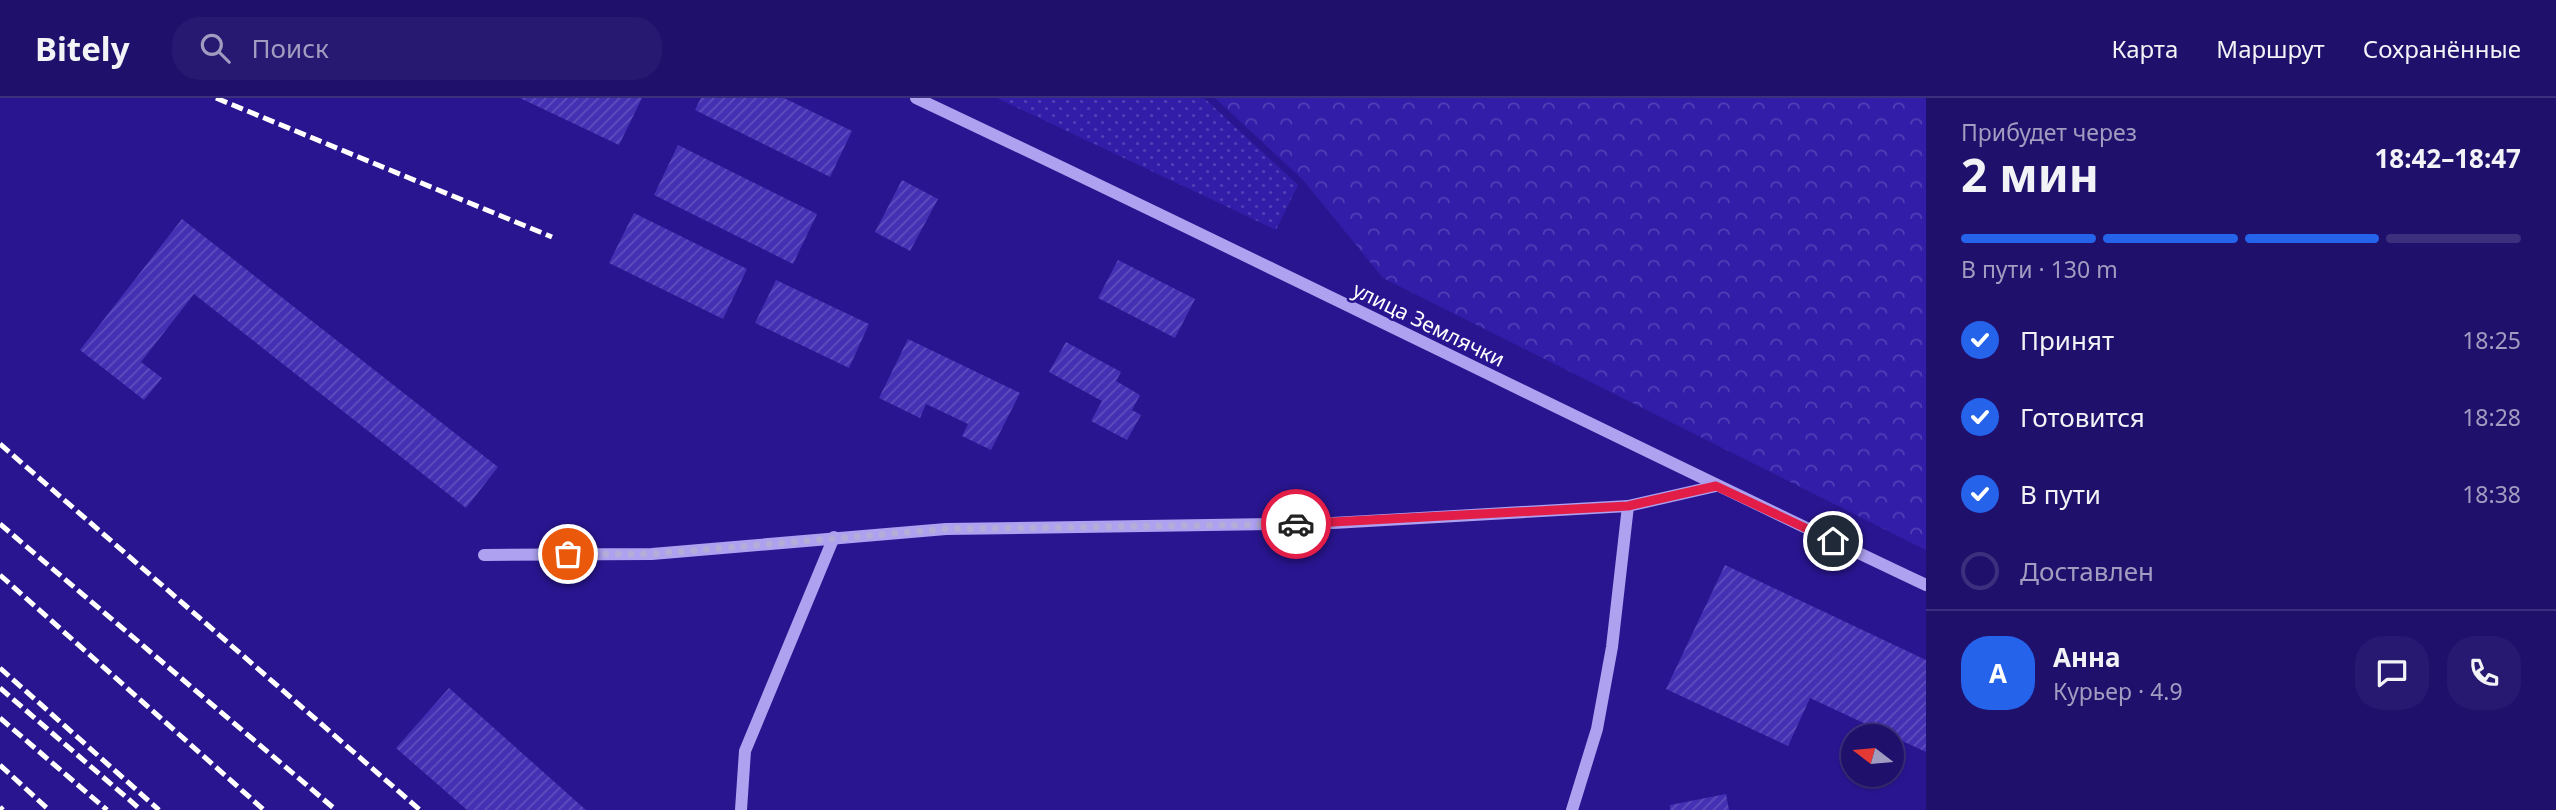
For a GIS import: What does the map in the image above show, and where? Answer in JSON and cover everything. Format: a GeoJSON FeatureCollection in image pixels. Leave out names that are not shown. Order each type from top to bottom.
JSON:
{"type":"FeatureCollection","features":[{"type":"Feature","properties":{"kind":"street","name":"улица Землячки"},"geometry":{"type":"LineString","coordinates":[[916,98],[1926,585]]}},
{"type":"Feature","properties":{"kind":"street"},"geometry":{"type":"LineString","coordinates":[[484,555],[652,554],[946,529],[1333,523],[1628,506],[1716,486]]}},
{"type":"Feature","properties":{"kind":"street"},"geometry":{"type":"LineString","coordinates":[[1572,810],[1597,729],[1612,647],[1628,506]]}},
{"type":"Feature","properties":{"kind":"street"},"geometry":{"type":"LineString","coordinates":[[741,810],[745,751],[834,537]]}},
{"type":"Feature","properties":{"kind":"green space"},"geometry":{"type":"Polygon","coordinates":[[[997,98],[1204,98],[1298,185],[1276,230],[997,98]]]}},
{"type":"Feature","properties":{"kind":"green space"},"geometry":{"type":"Polygon","coordinates":[[[1215,98],[1926,98],[1926,550],[1383,278],[1303,180],[1215,98]]]}},
{"type":"Feature","properties":{"kind":"building"},"geometry":{"type":"Polygon","coordinates":[[[520,98],[642,98],[619,145],[520,98]]]}},
{"type":"Feature","properties":{"kind":"building"},"geometry":{"type":"Polygon","coordinates":[[[701,98],[784,98],[852,131],[830,177],[695,110],[701,98]]]}},
{"type":"Feature","properties":{"kind":"building"},"geometry":{"type":"Polygon","coordinates":[[[678,145],[817,214],[793,264],[654,195],[678,145]]]}},
{"type":"Feature","properties":{"kind":"building"},"geometry":{"type":"Polygon","coordinates":[[[902,180],[938,199],[910,251],[875,232],[902,180]]]}},
{"type":"Feature","properties":{"kind":"building"},"geometry":{"type":"Polygon","coordinates":[[[634,213],[747,269],[723,319],[609,263],[634,213]]]}},
{"type":"Feature","properties":{"kind":"building"},"geometry":{"type":"Polygon","coordinates":[[[182,219],[498,467],[466,508],[194,294],[141,362],[162,378],[144,400],[80,350],[182,219]]]}},
{"type":"Feature","properties":{"kind":"building"},"geometry":{"type":"Polygon","coordinates":[[[1118,260],[1195,299],[1175,338],[1098,298],[1118,260]]]}},
{"type":"Feature","properties":{"kind":"building"},"geometry":{"type":"Polygon","coordinates":[[[776,280],[869,324],[849,368],[755,323],[776,280]]]}},
{"type":"Feature","properties":{"kind":"building"},"geometry":{"type":"Polygon","coordinates":[[[908,339],[1020,393],[991,450],[962,436],[968,424],[926,404],[920,418],[879,398],[908,339]]]}},
{"type":"Feature","properties":{"kind":"building"},"geometry":{"type":"Polygon","coordinates":[[[1066,342],[1121,372],[1116,381],[1140,395],[1132,410],[1141,415],[1127,440],[1091,421],[1102,401],[1049,372],[1066,342]]]}},
{"type":"Feature","properties":{"kind":"building"},"geometry":{"type":"Polygon","coordinates":[[[1725,565],[1926,660],[1926,752],[1904,742],[1904,724],[1866,724],[1810,698],[1788,746],[1666,689],[1725,565]]]}},
{"type":"Feature","properties":{"kind":"building"},"geometry":{"type":"Polygon","coordinates":[[[449,688],[586,810],[467,810],[396,748],[449,688]]]}},
{"type":"Feature","properties":{"kind":"building"},"geometry":{"type":"Polygon","coordinates":[[[1726,794],[1729,810],[1670,810],[1670,805],[1726,794]]]}},
{"type":"Feature","properties":{"kind":"railway"},"geometry":{"type":"LineString","coordinates":[[216,98],[552,237]]}},
{"type":"Feature","properties":{"kind":"railway"},"geometry":{"type":"LineString","coordinates":[[0,444],[420,810]]}},
{"type":"Feature","properties":{"kind":"railway"},"geometry":{"type":"LineString","coordinates":[[0,524],[336,810]]}},
{"type":"Feature","properties":{"kind":"railway"},"geometry":{"type":"LineString","coordinates":[[0,575],[264,810]]}},
{"type":"Feature","properties":{"kind":"railway"},"geometry":{"type":"LineString","coordinates":[[0,668],[159,810]]}},
{"type":"Feature","properties":{"kind":"railway"},"geometry":{"type":"LineString","coordinates":[[0,688],[141,810]]}},
{"type":"Feature","properties":{"kind":"railway"},"geometry":{"type":"LineString","coordinates":[[0,718],[107,810]]}},
{"type":"Feature","properties":{"kind":"railway"},"geometry":{"type":"LineString","coordinates":[[0,765],[49,810]]}},
{"type":"Feature","properties":{"kind":"railway"},"geometry":{"type":"LineString","coordinates":[[0,807],[3,810]]}},
{"type":"Feature","properties":{"kind":"way so far"},"geometry":{"type":"LineString","coordinates":[[568,554],[652,554],[754,543],[946,529],[1296,524]]}},
{"type":"Feature","properties":{"kind":"route"},"geometry":{"type":"LineString","coordinates":[[1296,524],[1628,506],[1716,486],[1833,541]]}}]}
